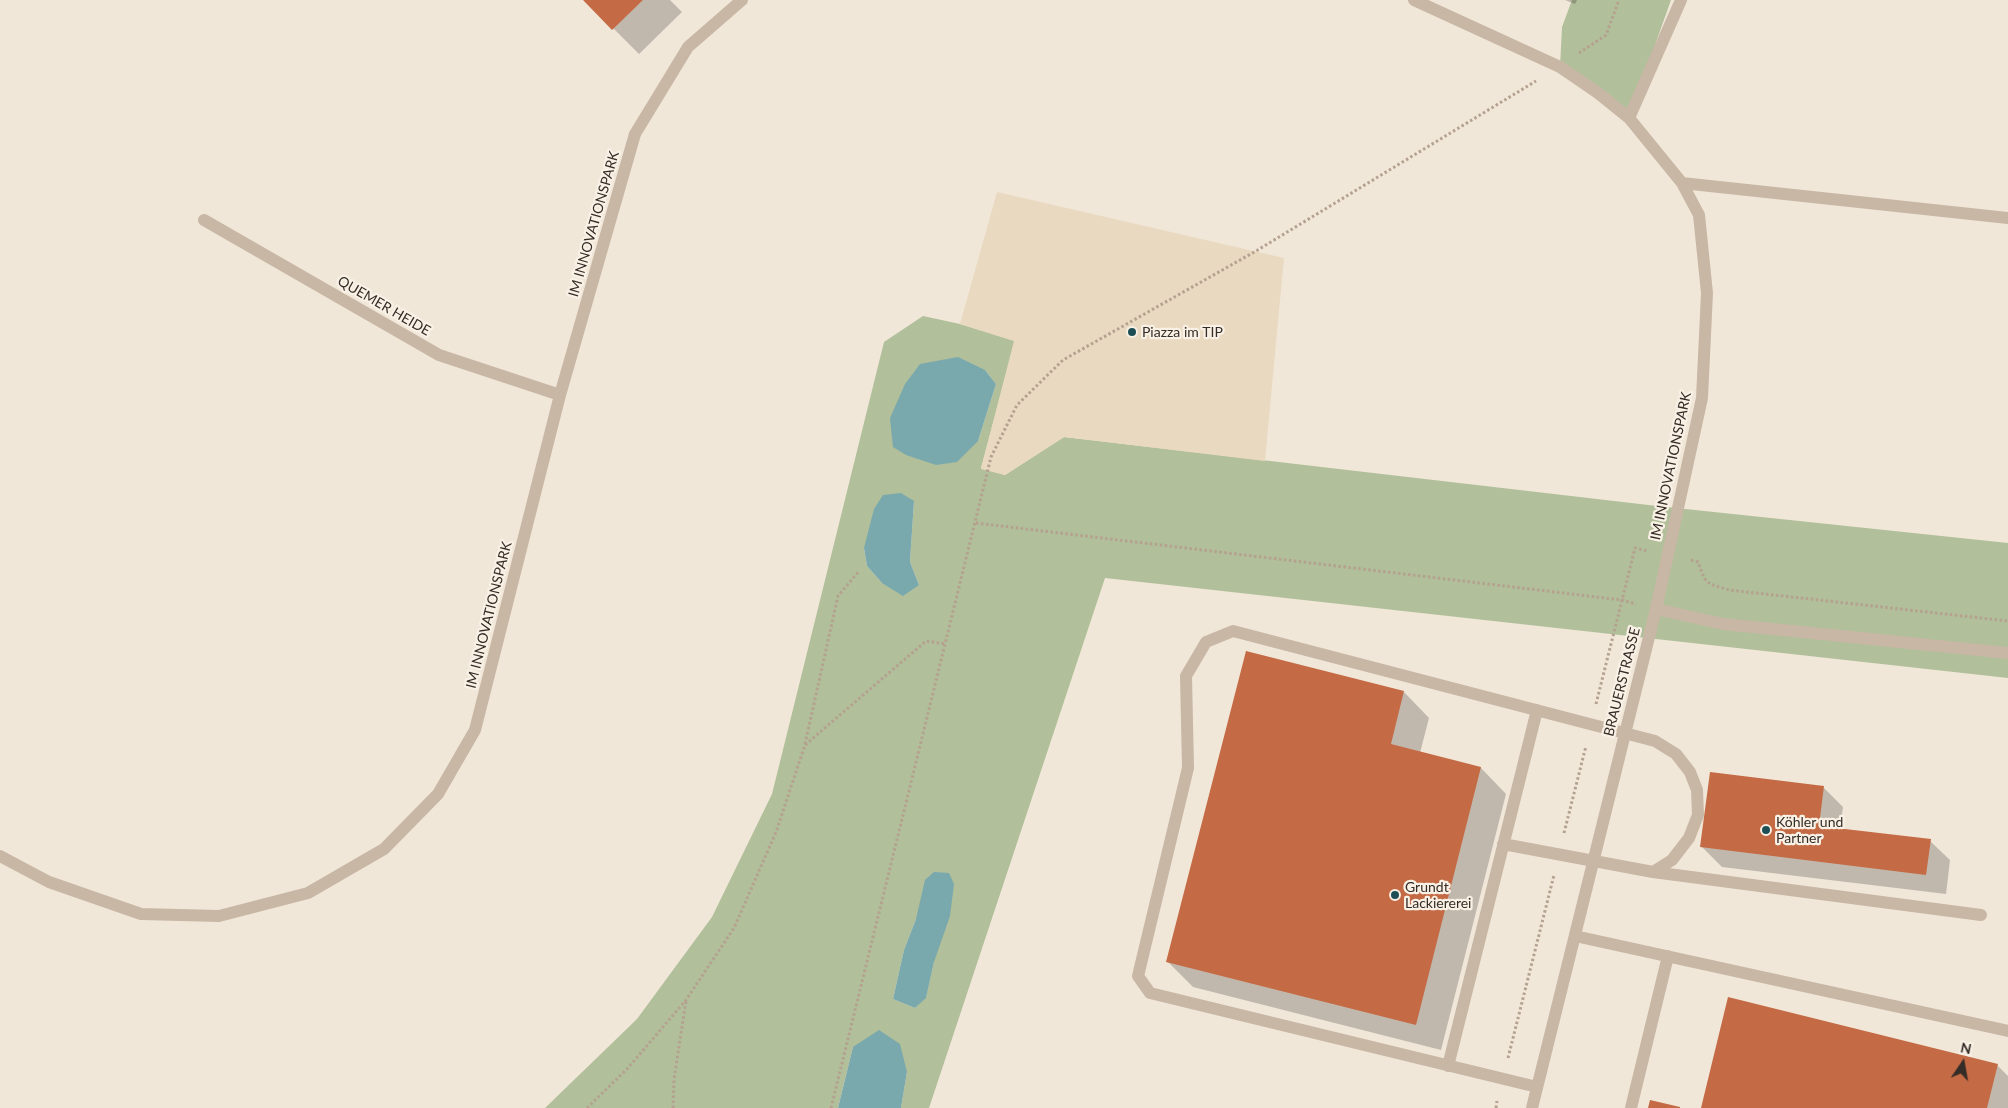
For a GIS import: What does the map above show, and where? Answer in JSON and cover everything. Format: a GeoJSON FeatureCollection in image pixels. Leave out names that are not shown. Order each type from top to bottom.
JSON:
{"type":"FeatureCollection","features":[{"type":"Feature","properties":{"kind":"street","name":"IM INNOVATIONSPARK"},"geometry":{"type":"LineString","coordinates":[[0,856],[49,882],[141,914],[220,916],[308,893],[384,849],[438,794],[475,730],[560,395],[635,134],[688,47],[742,0]]}},
{"type":"Feature","properties":{"kind":"street","name":"IM INNOVATIONSPARK"},"geometry":{"type":"LineString","coordinates":[[1414,0],[1560,67],[1629,118],[1682,183],[1699,215],[1707,293],[1702,398],[1656,609]]}},
{"type":"Feature","properties":{"kind":"street"},"geometry":{"type":"LineString","coordinates":[[1629,118],[1682,0]]}},
{"type":"Feature","properties":{"kind":"street"},"geometry":{"type":"LineString","coordinates":[[1682,183],[2008,218]]}},
{"type":"Feature","properties":{"kind":"street","name":"QUEMER HEIDE"},"geometry":{"type":"LineString","coordinates":[[204,220],[439,355],[560,395]]}},
{"type":"Feature","properties":{"kind":"street"},"geometry":{"type":"LineString","coordinates":[[1656,609],[1723,624],[2008,653]]}},
{"type":"Feature","properties":{"kind":"street","name":"BRAUERSTRASSE"},"geometry":{"type":"LineString","coordinates":[[1532,1108],[1656,609]]}},
{"type":"Feature","properties":{"kind":"street"},"geometry":{"type":"LineString","coordinates":[[1537,1088],[1150,994],[1138,976],[1188,768],[1186,676],[1206,642],[1233,631],[1655,741],[1676,754],[1690,772],[1697,790],[1698,816],[1689,838],[1672,860],[1653,872]]}},
{"type":"Feature","properties":{"kind":"street"},"geometry":{"type":"LineString","coordinates":[[1448,1066],[1537,710]]}},
{"type":"Feature","properties":{"kind":"street"},"geometry":{"type":"LineString","coordinates":[[1503,844],[1653,872],[1981,914]]}},
{"type":"Feature","properties":{"kind":"street"},"geometry":{"type":"LineString","coordinates":[[1575,936],[2008,1031]]}},
{"type":"Feature","properties":{"kind":"street"},"geometry":{"type":"LineString","coordinates":[[1631,1108],[1668,956]]}},
{"type":"Feature","properties":{"kind":"path"},"geometry":{"type":"LineString","coordinates":[[831,1108],[992,456],[1017,405],[1063,360],[1256,251],[1560,67],[1606,35],[1619,0]]}},
{"type":"Feature","properties":{"kind":"path"},"geometry":{"type":"LineString","coordinates":[[976,523],[1622,600],[1656,609]]}},
{"type":"Feature","properties":{"kind":"path"},"geometry":{"type":"LineString","coordinates":[[1496,1108],[1635,548]]}},
{"type":"Feature","properties":{"kind":"path"},"geometry":{"type":"LineString","coordinates":[[1691,560],[1698,562],[1704,578],[1710,584],[1729,590],[2008,621]]}},
{"type":"Feature","properties":{"kind":"path"},"geometry":{"type":"LineString","coordinates":[[587,1108],[627,1069],[686,1000],[734,928],[776,832],[805,745],[838,596],[859,571]]}},
{"type":"Feature","properties":{"kind":"path"},"geometry":{"type":"LineString","coordinates":[[805,745],[926,641],[946,644]]}},
{"type":"Feature","properties":{"kind":"path"},"geometry":{"type":"LineString","coordinates":[[673,1108],[674,1079],[686,1000]]}},
{"type":"Feature","properties":{"kind":"green space"},"geometry":{"type":"Polygon","coordinates":[[[1572,0],[1671,0],[1629,118],[1560,67],[1562,27],[1572,0]]]}},
{"type":"Feature","properties":{"kind":"green space"},"geometry":{"type":"Polygon","coordinates":[[[923,316],[960,324],[1015,341],[981,468],[1005,475],[1064,437],[1657,506],[2008,543],[2008,678],[1105,578],[929,1108],[901,1108],[907,1072],[853,1047],[838,1108],[545,1108],[637,1019],[712,917],[772,794],[884,342],[923,316]],[[985,370],[978,441],[996,384],[985,370]],[[914,501],[864,548],[867,566],[882,583],[919,585],[910,562],[914,501]],[[916,919],[904,950],[893,999],[915,1008],[926,997],[934,962],[916,919]]]}},
{"type":"Feature","properties":{"kind":"shaded area","name":"Piazza im TIP"},"geometry":{"type":"Polygon","coordinates":[[[997,192],[1284,258],[1265,461],[1064,437],[1005,475],[981,469],[1014,341],[960,324],[997,192]]]}},
{"type":"Feature","properties":{"kind":"water"},"geometry":{"type":"Polygon","coordinates":[[[958,357],[985,370],[996,384],[978,441],[957,462],[936,465],[906,455],[893,447],[890,418],[905,384],[920,364],[958,357]]]}},
{"type":"Feature","properties":{"kind":"water"},"geometry":{"type":"Polygon","coordinates":[[[901,493],[914,501],[910,562],[919,585],[903,596],[882,583],[867,566],[864,548],[874,509],[883,495],[901,493]]]}},
{"type":"Feature","properties":{"kind":"water"},"geometry":{"type":"Polygon","coordinates":[[[934,872],[949,873],[954,884],[950,916],[934,962],[926,998],[915,1008],[893,999],[904,950],[916,919],[925,880],[934,872]]]}},
{"type":"Feature","properties":{"kind":"water"},"geometry":{"type":"Polygon","coordinates":[[[879,1030],[900,1044],[907,1072],[901,1108],[838,1108],[853,1047],[879,1030]]]}},
{"type":"Feature","properties":{"kind":"building"},"geometry":{"type":"Polygon","coordinates":[[[583,0],[643,0],[612,30],[583,0]]]}},
{"type":"Feature","properties":{"kind":"building"},"geometry":{"type":"Polygon","coordinates":[[[1246,651],[1404,691],[1391,744],[1481,767],[1416,1025],[1166,962],[1246,651]]]}},
{"type":"Feature","properties":{"kind":"building"},"geometry":{"type":"Polygon","coordinates":[[[1710,772],[1824,786],[1819,826],[1931,839],[1926,875],[1700,847],[1710,772]]]}},
{"type":"Feature","properties":{"kind":"building"},"geometry":{"type":"Polygon","coordinates":[[[1728,997],[1998,1064],[1987,1108],[1701,1108],[1728,997]]]}},
{"type":"Feature","properties":{"kind":"building"},"geometry":{"type":"Polygon","coordinates":[[[1650,1100],[1680,1107],[1680,1108],[1648,1108],[1650,1100]]]}},
{"type":"Feature","properties":{"kind":"place","name":"Piazza im TIP"},"geometry":{"type":"Point","coordinates":[1132,332]}},
{"type":"Feature","properties":{"kind":"place","name":"Köhler und Partner"},"geometry":{"type":"Point","coordinates":[1766,830]}},
{"type":"Feature","properties":{"kind":"place","name":"Grundt Lackiererei"},"geometry":{"type":"Point","coordinates":[1395,895]}}]}
